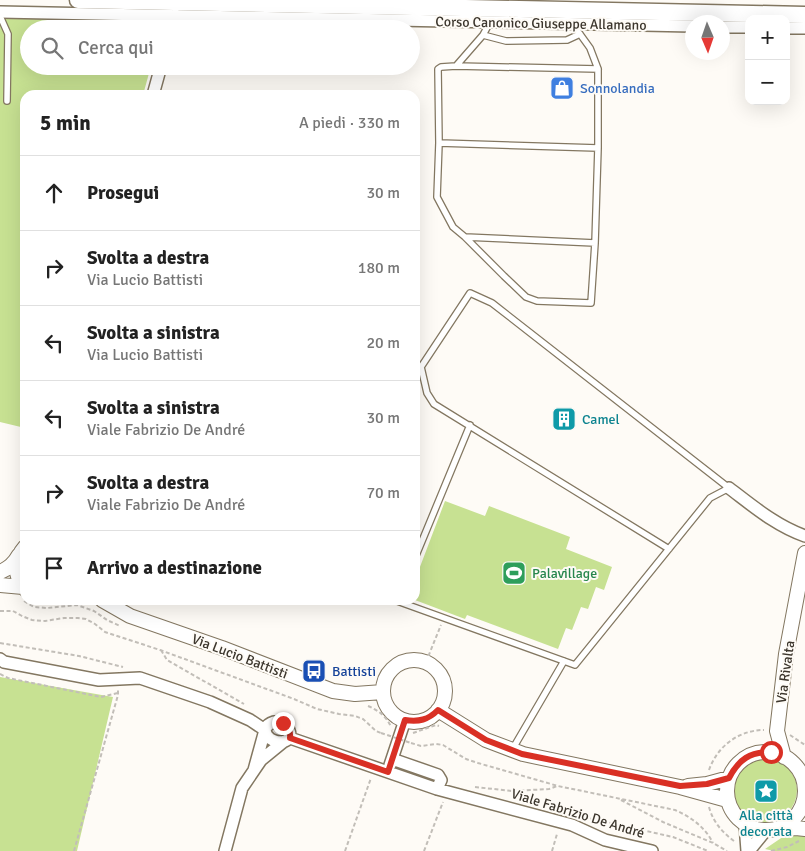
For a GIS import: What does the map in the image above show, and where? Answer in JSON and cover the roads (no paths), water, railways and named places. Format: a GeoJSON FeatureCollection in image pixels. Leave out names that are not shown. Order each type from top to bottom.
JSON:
{"type":"FeatureCollection","features":[{"type":"Feature","properties":{"kind":"main road","name":"Corso Canonico Giuseppe Allamano"},"geometry":{"type":"LineString","coordinates":[[78,0],[805,15]]}},
{"type":"Feature","properties":{"kind":"street","name":"Corso Canonico Giuseppe Allamano"},"geometry":{"type":"LineString","coordinates":[[0,12],[400,20]]}},
{"type":"Feature","properties":{"kind":"street"},"geometry":{"type":"LineString","coordinates":[[175,20],[176,15]]}},
{"type":"Feature","properties":{"kind":"street","name":"Corso Canonico Giuseppe Allamano"},"geometry":{"type":"LineString","coordinates":[[420,20],[685,26]]}},
{"type":"Feature","properties":{"kind":"street"},"geometry":{"type":"LineString","coordinates":[[730,27],[745,27]]}},
{"type":"Feature","properties":{"kind":"street"},"geometry":{"type":"LineString","coordinates":[[790,28],[805,28]]}},
{"type":"Feature","properties":{"kind":"street"},"geometry":{"type":"LineString","coordinates":[[154,90],[159,75]]}},
{"type":"Feature","properties":{"kind":"street"},"geometry":{"type":"LineString","coordinates":[[729,488],[778,523],[805,536]]}},
{"type":"Feature","properties":{"kind":"street","name":"Via Rivalta"},"geometry":{"type":"LineString","coordinates":[[784,757],[777,732],[786,654],[805,553]]}},
{"type":"Feature","properties":{"kind":"street"},"geometry":{"type":"LineString","coordinates":[[0,572],[13,564],[20,554]]}},
{"type":"Feature","properties":{"kind":"street"},"geometry":{"type":"LineString","coordinates":[[20,555],[16,569],[20,581]]}},
{"type":"Feature","properties":{"kind":"street"},"geometry":{"type":"LineString","coordinates":[[0,584],[20,587]]}},
{"type":"Feature","properties":{"kind":"street","name":"Via Lucio Battisti"},"geometry":{"type":"LineString","coordinates":[[111,605],[130,616],[222,648],[333,691],[355,694],[383,692]]}},
{"type":"Feature","properties":{"kind":"street","name":"Viale Fabrizio De André"},"geometry":{"type":"LineString","coordinates":[[0,660],[99,680],[140,678],[210,702],[245,718],[265,730],[266,735],[275,742],[286,740],[442,790],[572,825],[605,840],[652,851]]}},
{"type":"Feature","properties":{"kind":"street"},"geometry":{"type":"LineString","coordinates":[[406,660],[426,662],[437,670],[443,679],[445,690],[443,701],[433,716],[415,722],[405,720],[391,712],[385,704],[383,692],[384,680],[390,671],[406,660]]}},
{"type":"Feature","properties":{"kind":"street"},"geometry":{"type":"LineString","coordinates":[[438,710],[486,740],[522,754],[680,786],[707,789],[727,800]]}},
{"type":"Feature","properties":{"kind":"street"},"geometry":{"type":"LineString","coordinates":[[388,772],[405,720]]}},
{"type":"Feature","properties":{"kind":"street","name":"Viale Fabrizio De André"},"geometry":{"type":"LineString","coordinates":[[265,730],[269,724],[274,722],[283,723],[289,730],[286,740]]}},
{"type":"Feature","properties":{"kind":"street"},"geometry":{"type":"LineString","coordinates":[[254,770],[265,730]]}},
{"type":"Feature","properties":{"kind":"street"},"geometry":{"type":"LineString","coordinates":[[762,752],[777,732]]}},
{"type":"Feature","properties":{"kind":"street"},"geometry":{"type":"LineString","coordinates":[[224,851],[242,788],[261,760],[286,740]]}},
{"type":"Feature","properties":{"kind":"street"},"geometry":{"type":"LineString","coordinates":[[748,850],[770,830],[792,821],[804,803],[805,790],[802,777],[796,766],[784,757],[771,752],[752,755],[735,767],[729,778],[727,800],[730,809],[737,818],[754,829],[770,830],[805,829]]}},
{"type":"Feature","properties":{"kind":"street"},"geometry":{"type":"LineString","coordinates":[[392,759],[438,774],[442,790]]}},
{"type":"Feature","properties":{"kind":"street"},"geometry":{"type":"LineString","coordinates":[[707,789],[729,778]]}},
{"type":"Feature","properties":{"kind":"street"},"geometry":{"type":"LineString","coordinates":[[745,824],[748,850]]}},
{"type":"Feature","properties":{"kind":"lane"},"geometry":{"type":"LineString","coordinates":[[0,16],[8,34],[7,101]]}},
{"type":"Feature","properties":{"kind":"lane"},"geometry":{"type":"LineString","coordinates":[[456,66],[483,35],[490,22]]}},
{"type":"Feature","properties":{"kind":"lane"},"geometry":{"type":"LineString","coordinates":[[572,24],[590,48],[598,69],[598,148],[591,303],[537,301],[526,297],[453,227],[437,197],[439,143],[438,69],[456,66],[598,69]]}},
{"type":"Feature","properties":{"kind":"lane"},"geometry":{"type":"LineString","coordinates":[[483,35],[506,40],[568,40],[580,34]]}},
{"type":"Feature","properties":{"kind":"lane"},"geometry":{"type":"LineString","coordinates":[[439,143],[598,148]]}},
{"type":"Feature","properties":{"kind":"lane"},"geometry":{"type":"LineString","coordinates":[[465,237],[595,243]]}},
{"type":"Feature","properties":{"kind":"lane"},"geometry":{"type":"LineString","coordinates":[[408,605],[575,665],[669,549],[710,498],[729,488],[492,303],[470,293],[421,367],[427,393],[434,404],[669,549]]}},
{"type":"Feature","properties":{"kind":"lane"},"geometry":{"type":"LineString","coordinates":[[420,546],[470,425]]}},
{"type":"Feature","properties":{"kind":"lane"},"geometry":{"type":"LineString","coordinates":[[512,750],[564,661]]}},
{"type":"Feature","properties":{"kind":"place","name":"Sonnolandia"},"geometry":{"type":"Point","coordinates":[562,88]}},
{"type":"Feature","properties":{"kind":"place","name":"Camel"},"geometry":{"type":"Point","coordinates":[564,419]}},
{"type":"Feature","properties":{"kind":"place","name":"Palavillage"},"geometry":{"type":"Point","coordinates":[514,573]}},
{"type":"Feature","properties":{"kind":"place","name":"Battisti"},"geometry":{"type":"Point","coordinates":[314,671]}},
{"type":"Feature","properties":{"kind":"place","name":"Alla città decorata"},"geometry":{"type":"Point","coordinates":[766,791]}}]}
